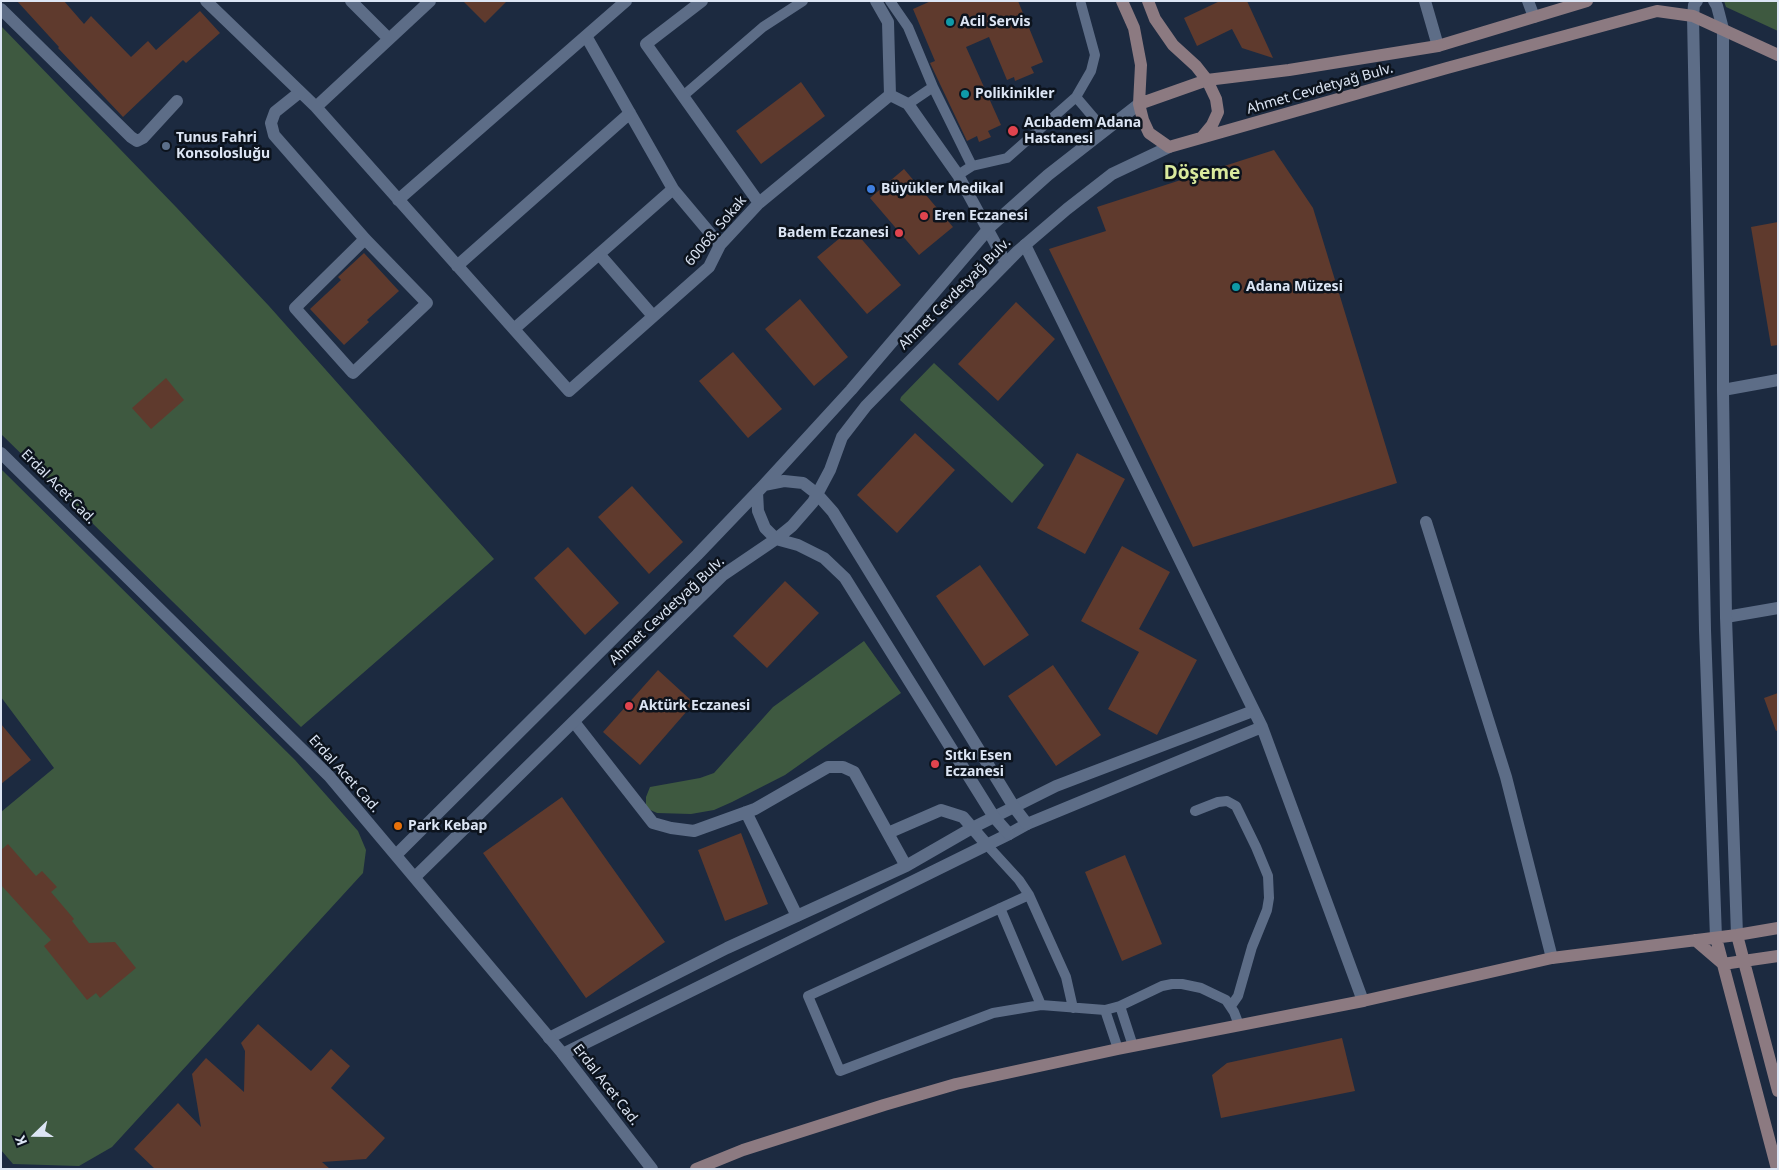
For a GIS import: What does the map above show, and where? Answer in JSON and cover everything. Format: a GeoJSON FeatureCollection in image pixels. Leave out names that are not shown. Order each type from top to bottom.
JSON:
{"type":"FeatureCollection","features":[{"type":"Feature","properties":{"kind":"main road"},"geometry":{"type":"LineString","coordinates":[[1122,1],[1134,28],[1141,65],[1139,104],[1143,120],[1149,133],[1169,147]]}},
{"type":"Feature","properties":{"kind":"main road"},"geometry":{"type":"LineString","coordinates":[[1148,1],[1156,20],[1173,45],[1196,66],[1207,80],[1216,100],[1218,112],[1212,125],[1202,137]]}},
{"type":"Feature","properties":{"kind":"main road","name":"Ahmet Cevdetyağ Bulv."},"geometry":{"type":"LineString","coordinates":[[1139,104],[1207,80],[1289,70],[1438,46],[1587,1]]}},
{"type":"Feature","properties":{"kind":"main road","name":"Ahmet Cevdetyağ Bulv."},"geometry":{"type":"LineString","coordinates":[[1169,147],[1657,11],[1692,16],[1778,55]]}},
{"type":"Feature","properties":{"kind":"main road"},"geometry":{"type":"LineString","coordinates":[[696,1169],[743,1150],[956,1084],[1118,1049],[1363,1001],[1552,958],[1716,938],[1778,928]]}},
{"type":"Feature","properties":{"kind":"main road"},"geometry":{"type":"LineString","coordinates":[[1737,935],[1778,1092]]}},
{"type":"Feature","properties":{"kind":"main road"},"geometry":{"type":"LineString","coordinates":[[1716,938],[1777,1169]]}},
{"type":"Feature","properties":{"kind":"main road"},"geometry":{"type":"LineString","coordinates":[[1695,940],[1723,964],[1778,956]]}},
{"type":"Feature","properties":{"kind":"street"},"geometry":{"type":"LineString","coordinates":[[206,1],[316,107],[514,330],[673,189]]}},
{"type":"Feature","properties":{"kind":"street"},"geometry":{"type":"LineString","coordinates":[[350,1],[390,38]]}},
{"type":"Feature","properties":{"kind":"street"},"geometry":{"type":"LineString","coordinates":[[316,107],[430,1]]}},
{"type":"Feature","properties":{"kind":"street"},"geometry":{"type":"LineString","coordinates":[[398,200],[626,1]]}},
{"type":"Feature","properties":{"kind":"street"},"geometry":{"type":"LineString","coordinates":[[702,1],[646,44],[759,203]]}},
{"type":"Feature","properties":{"kind":"street"},"geometry":{"type":"LineString","coordinates":[[1425,1],[1438,46]]}},
{"type":"Feature","properties":{"kind":"street"},"geometry":{"type":"LineString","coordinates":[[1528,1],[1534,18]]}},
{"type":"Feature","properties":{"kind":"street"},"geometry":{"type":"LineString","coordinates":[[1697,1],[1694,5],[1692,16],[1704,620],[1716,938]]}},
{"type":"Feature","properties":{"kind":"street"},"geometry":{"type":"LineString","coordinates":[[1714,1],[1723,29],[1723,390],[1726,618],[1737,935]]}},
{"type":"Feature","properties":{"kind":"street"},"geometry":{"type":"LineString","coordinates":[[882,2],[888,22],[890,94],[908,104],[958,175],[1006,263]]}},
{"type":"Feature","properties":{"kind":"street"},"geometry":{"type":"LineString","coordinates":[[1,9],[137,141],[143,138],[177,101]]}},
{"type":"Feature","properties":{"kind":"street"},"geometry":{"type":"LineString","coordinates":[[586,36],[673,189],[720,245]]}},
{"type":"Feature","properties":{"kind":"street"},"geometry":{"type":"LineString","coordinates":[[300,92],[275,112],[271,123],[274,134],[365,240],[427,303],[353,373],[295,308],[365,240]]}},
{"type":"Feature","properties":{"kind":"street","name":"60068. Sokak"},"geometry":{"type":"LineString","coordinates":[[514,330],[570,391],[709,266],[720,245],[759,203],[890,94]]}},
{"type":"Feature","properties":{"kind":"street","name":"Ahmet Cevdetyağ Bulv."},"geometry":{"type":"LineString","coordinates":[[396,855],[697,556],[851,390],[988,230],[1048,175],[1139,104]]}},
{"type":"Feature","properties":{"kind":"street"},"geometry":{"type":"LineString","coordinates":[[458,266],[630,113]]}},
{"type":"Feature","properties":{"kind":"street","name":"Ahmet Cevdetyağ Bulv."},"geometry":{"type":"LineString","coordinates":[[415,878],[723,575],[792,526],[813,502],[830,470],[842,437],[866,406],[1006,263],[1067,209],[1112,174],[1169,147]]}},
{"type":"Feature","properties":{"kind":"street"},"geometry":{"type":"LineString","coordinates":[[1025,245],[1262,727],[1363,1001]]}},
{"type":"Feature","properties":{"kind":"street"},"geometry":{"type":"LineString","coordinates":[[599,254],[654,316]]}},
{"type":"Feature","properties":{"kind":"street"},"geometry":{"type":"LineString","coordinates":[[1723,390],[1778,380]]}},
{"type":"Feature","properties":{"kind":"street","name":"Erdal Acet Cad."},"geometry":{"type":"LineString","coordinates":[[1,453],[329,776],[563,1054],[652,1169]]}},
{"type":"Feature","properties":{"kind":"street"},"geometry":{"type":"LineString","coordinates":[[1009,834],[994,817],[845,578],[824,558],[798,545],[776,539],[765,528],[758,511],[761,488],[784,481],[803,483],[817,494],[832,512],[1014,807],[1027,824]]}},
{"type":"Feature","properties":{"kind":"street"},"geometry":{"type":"LineString","coordinates":[[1426,522],[1506,777],[1552,958]]}},
{"type":"Feature","properties":{"kind":"street"},"geometry":{"type":"LineString","coordinates":[[1726,618],[1778,608]]}},
{"type":"Feature","properties":{"kind":"street"},"geometry":{"type":"LineString","coordinates":[[549,1038],[727,948],[906,866],[972,828],[1056,786],[1253,711]]}},
{"type":"Feature","properties":{"kind":"street"},"geometry":{"type":"LineString","coordinates":[[574,722],[653,823],[671,828],[694,831],[756,808],[828,767],[843,767],[854,772],[906,866]]}},
{"type":"Feature","properties":{"kind":"street"},"geometry":{"type":"LineString","coordinates":[[563,1054],[1027,824],[1262,727]]}},
{"type":"Feature","properties":{"kind":"street"},"geometry":{"type":"LineString","coordinates":[[888,833],[941,810],[962,817],[987,845]]}},
{"type":"Feature","properties":{"kind":"street"},"geometry":{"type":"LineString","coordinates":[[746,812],[797,916]]}},
{"type":"Feature","properties":{"kind":"lane"},"geometry":{"type":"LineString","coordinates":[[683,96],[763,27],[803,1]]}},
{"type":"Feature","properties":{"kind":"lane"},"geometry":{"type":"LineString","coordinates":[[882,2],[908,27],[933,87],[972,166]]}},
{"type":"Feature","properties":{"kind":"lane"},"geometry":{"type":"LineString","coordinates":[[958,175],[972,166],[1007,158],[1076,97],[1091,71],[1095,55],[1082,2]]}},
{"type":"Feature","properties":{"kind":"lane"},"geometry":{"type":"LineString","coordinates":[[908,104],[933,87]]}},
{"type":"Feature","properties":{"kind":"lane"},"geometry":{"type":"LineString","coordinates":[[1076,97],[1105,131]]}},
{"type":"Feature","properties":{"kind":"lane"},"geometry":{"type":"LineString","coordinates":[[1195,811],[1218,802],[1227,801],[1236,806],[1268,876],[1269,898],[1267,910],[1252,947],[1238,996],[1231,1006]]}},
{"type":"Feature","properties":{"kind":"lane"},"geometry":{"type":"LineString","coordinates":[[987,845],[1019,880],[1029,894],[1066,977],[1073,1008]]}},
{"type":"Feature","properties":{"kind":"lane"},"geometry":{"type":"LineString","coordinates":[[1029,894],[808,996],[840,1071],[993,1013],[1041,1005],[1106,1010],[1120,1006],[1162,986],[1182,984],[1201,988],[1226,1000],[1231,1006],[1239,1025]]}},
{"type":"Feature","properties":{"kind":"lane"},"geometry":{"type":"LineString","coordinates":[[1000,908],[1041,1005]]}},
{"type":"Feature","properties":{"kind":"lane"},"geometry":{"type":"LineString","coordinates":[[1120,1006],[1133,1046]]}},
{"type":"Feature","properties":{"kind":"lane"},"geometry":{"type":"LineString","coordinates":[[1106,1010],[1118,1049]]}},
{"type":"Feature","properties":{"kind":"green space"},"geometry":{"type":"Polygon","coordinates":[[[1724,1],[1778,1],[1778,31],[1726,7],[1724,1]]]}},
{"type":"Feature","properties":{"kind":"green space"},"geometry":{"type":"Polygon","coordinates":[[[1,26],[269,306],[494,559],[301,727],[1,434],[1,26]]]}},
{"type":"Feature","properties":{"kind":"green space"},"geometry":{"type":"Polygon","coordinates":[[[934,363],[1044,465],[1012,503],[900,400],[934,363]]]}},
{"type":"Feature","properties":{"kind":"green space"},"geometry":{"type":"Polygon","coordinates":[[[1,469],[295,760],[358,831],[366,850],[363,873],[112,1147],[79,1166],[13,1164],[1,1150],[1,812],[54,768],[1,697],[1,469]]]}},
{"type":"Feature","properties":{"kind":"green space"},"geometry":{"type":"Polygon","coordinates":[[[864,641],[901,693],[785,775],[732,802],[714,810],[691,814],[657,813],[646,808],[646,797],[650,787],[700,778],[714,773],[773,707],[864,641]]]}},
{"type":"Feature","properties":{"kind":"building"},"geometry":{"type":"Polygon","coordinates":[[[17,1],[64,1],[84,24],[91,16],[131,57],[148,41],[156,50],[200,11],[220,33],[186,63],[183,60],[123,117],[17,1]]]}},
{"type":"Feature","properties":{"kind":"building"},"geometry":{"type":"Polygon","coordinates":[[[463,1],[507,1],[485,23],[463,1]]]}},
{"type":"Feature","properties":{"kind":"building"},"geometry":{"type":"Polygon","coordinates":[[[931,1],[1018,1],[1043,62],[1031,67],[1034,73],[1015,81],[1014,77],[1007,80],[989,37],[966,47],[1001,125],[988,131],[991,137],[979,142],[977,136],[967,141],[930,63],[935,61],[913,9],[931,1]]]}},
{"type":"Feature","properties":{"kind":"building"},"geometry":{"type":"Polygon","coordinates":[[[1220,1],[1247,1],[1273,58],[1242,48],[1232,29],[1197,46],[1184,18],[1220,1]]]}},
{"type":"Feature","properties":{"kind":"building"},"geometry":{"type":"Polygon","coordinates":[[[801,82],[825,116],[761,164],[736,131],[801,82]]]}},
{"type":"Feature","properties":{"kind":"building"},"geometry":{"type":"Polygon","coordinates":[[[1274,150],[1313,208],[1397,483],[1193,547],[1049,249],[1106,231],[1097,207],[1274,150]]]}},
{"type":"Feature","properties":{"kind":"building"},"geometry":{"type":"Polygon","coordinates":[[[904,169],[953,227],[919,255],[870,198],[904,169]]]}},
{"type":"Feature","properties":{"kind":"building"},"geometry":{"type":"Polygon","coordinates":[[[1778,222],[1778,345],[1771,346],[1751,227],[1778,222]]]}},
{"type":"Feature","properties":{"kind":"building"},"geometry":{"type":"Polygon","coordinates":[[[852,228],[901,285],[867,314],[817,257],[852,228]]]}},
{"type":"Feature","properties":{"kind":"building"},"geometry":{"type":"Polygon","coordinates":[[[364,253],[399,291],[367,320],[369,322],[344,345],[310,309],[341,280],[338,277],[364,253]]]}},
{"type":"Feature","properties":{"kind":"building"},"geometry":{"type":"Polygon","coordinates":[[[800,299],[848,357],[814,386],[765,329],[800,299]]]}},
{"type":"Feature","properties":{"kind":"building"},"geometry":{"type":"Polygon","coordinates":[[[1016,302],[1055,339],[998,401],[958,364],[1016,302]]]}},
{"type":"Feature","properties":{"kind":"building"},"geometry":{"type":"Polygon","coordinates":[[[733,352],[782,409],[748,438],[699,381],[733,352]]]}},
{"type":"Feature","properties":{"kind":"building"},"geometry":{"type":"Polygon","coordinates":[[[166,378],[184,400],[151,429],[132,408],[166,378]]]}},
{"type":"Feature","properties":{"kind":"building"},"geometry":{"type":"Polygon","coordinates":[[[915,433],[955,470],[897,533],[857,495],[915,433]]]}},
{"type":"Feature","properties":{"kind":"building"},"geometry":{"type":"Polygon","coordinates":[[[1077,453],[1125,479],[1085,554],[1037,528],[1077,453]]]}},
{"type":"Feature","properties":{"kind":"building"},"geometry":{"type":"Polygon","coordinates":[[[632,486],[683,542],[649,574],[598,517],[632,486]]]}},
{"type":"Feature","properties":{"kind":"building"},"geometry":{"type":"Polygon","coordinates":[[[1122,546],[1170,572],[1139,629],[1197,660],[1157,735],[1108,709],[1139,652],[1081,621],[1122,546]]]}},
{"type":"Feature","properties":{"kind":"building"},"geometry":{"type":"Polygon","coordinates":[[[568,547],[619,603],[585,635],[534,578],[568,547]]]}},
{"type":"Feature","properties":{"kind":"building"},"geometry":{"type":"Polygon","coordinates":[[[980,565],[1029,635],[984,666],[936,596],[980,565]]]}},
{"type":"Feature","properties":{"kind":"building"},"geometry":{"type":"Polygon","coordinates":[[[785,581],[819,613],[767,668],[733,636],[785,581]]]}},
{"type":"Feature","properties":{"kind":"building"},"geometry":{"type":"Polygon","coordinates":[[[1053,665],[1101,735],[1056,766],[1008,696],[1053,665]]]}},
{"type":"Feature","properties":{"kind":"building"},"geometry":{"type":"Polygon","coordinates":[[[658,670],[694,703],[640,765],[603,732],[658,670]]]}},
{"type":"Feature","properties":{"kind":"building"},"geometry":{"type":"Polygon","coordinates":[[[1778,693],[1778,730],[1776,731],[1764,698],[1778,693]]]}},
{"type":"Feature","properties":{"kind":"building"},"geometry":{"type":"Polygon","coordinates":[[[1,724],[31,760],[1,784],[1,724]]]}},
{"type":"Feature","properties":{"kind":"building"},"geometry":{"type":"Polygon","coordinates":[[[562,797],[665,942],[586,998],[483,853],[562,797]]]}},
{"type":"Feature","properties":{"kind":"building"},"geometry":{"type":"Polygon","coordinates":[[[741,833],[768,904],[725,921],[698,850],[741,833]]]}},
{"type":"Feature","properties":{"kind":"building"},"geometry":{"type":"Polygon","coordinates":[[[8,844],[36,876],[42,871],[57,887],[51,892],[74,919],[72,921],[89,943],[115,942],[136,968],[100,998],[96,993],[87,1000],[44,946],[51,940],[1,885],[1,850],[8,844]]]}},
{"type":"Feature","properties":{"kind":"building"},"geometry":{"type":"Polygon","coordinates":[[[1125,855],[1162,944],[1122,961],[1085,872],[1125,855]]]}},
{"type":"Feature","properties":{"kind":"building"},"geometry":{"type":"Polygon","coordinates":[[[258,1024],[311,1071],[331,1049],[350,1066],[331,1088],[385,1138],[366,1159],[322,1162],[330,1169],[155,1169],[134,1149],[178,1103],[201,1127],[192,1074],[206,1058],[244,1092],[245,1051],[241,1043],[258,1024]]]}},
{"type":"Feature","properties":{"kind":"building"},"geometry":{"type":"Polygon","coordinates":[[[1342,1038],[1355,1091],[1221,1118],[1212,1075],[1227,1063],[1342,1038]]]}},
{"type":"Feature","properties":{"kind":"place","name":"Acil Servis"},"geometry":{"type":"Point","coordinates":[950,22]}},
{"type":"Feature","properties":{"kind":"place","name":"Polikinikler"},"geometry":{"type":"Point","coordinates":[965,94]}},
{"type":"Feature","properties":{"kind":"place","name":"Acıbadem Adana Hastanesi"},"geometry":{"type":"Point","coordinates":[1013,131]}},
{"type":"Feature","properties":{"kind":"place","name":"Tunus Fahri Konsolosluğu"},"geometry":{"type":"Point","coordinates":[166,146]}},
{"type":"Feature","properties":{"kind":"place","name":"Büyükler Medikal"},"geometry":{"type":"Point","coordinates":[871,189]}},
{"type":"Feature","properties":{"kind":"place","name":"Eren Eczanesi"},"geometry":{"type":"Point","coordinates":[924,216]}},
{"type":"Feature","properties":{"kind":"place","name":"Badem Eczanesi"},"geometry":{"type":"Point","coordinates":[899,233]}},
{"type":"Feature","properties":{"kind":"place","name":"Adana Müzesi"},"geometry":{"type":"Point","coordinates":[1236,287]}},
{"type":"Feature","properties":{"kind":"place","name":"Aktürk Eczanesi"},"geometry":{"type":"Point","coordinates":[629,706]}},
{"type":"Feature","properties":{"kind":"place","name":"Sıtkı Esen Eczanesi"},"geometry":{"type":"Point","coordinates":[935,764]}},
{"type":"Feature","properties":{"kind":"place","name":"Park Kebap"},"geometry":{"type":"Point","coordinates":[398,826]}},
{"type":"Feature","properties":{"kind":"district","name":"Döşeme"},"geometry":{"type":"Point","coordinates":[1202,174]}}]}
